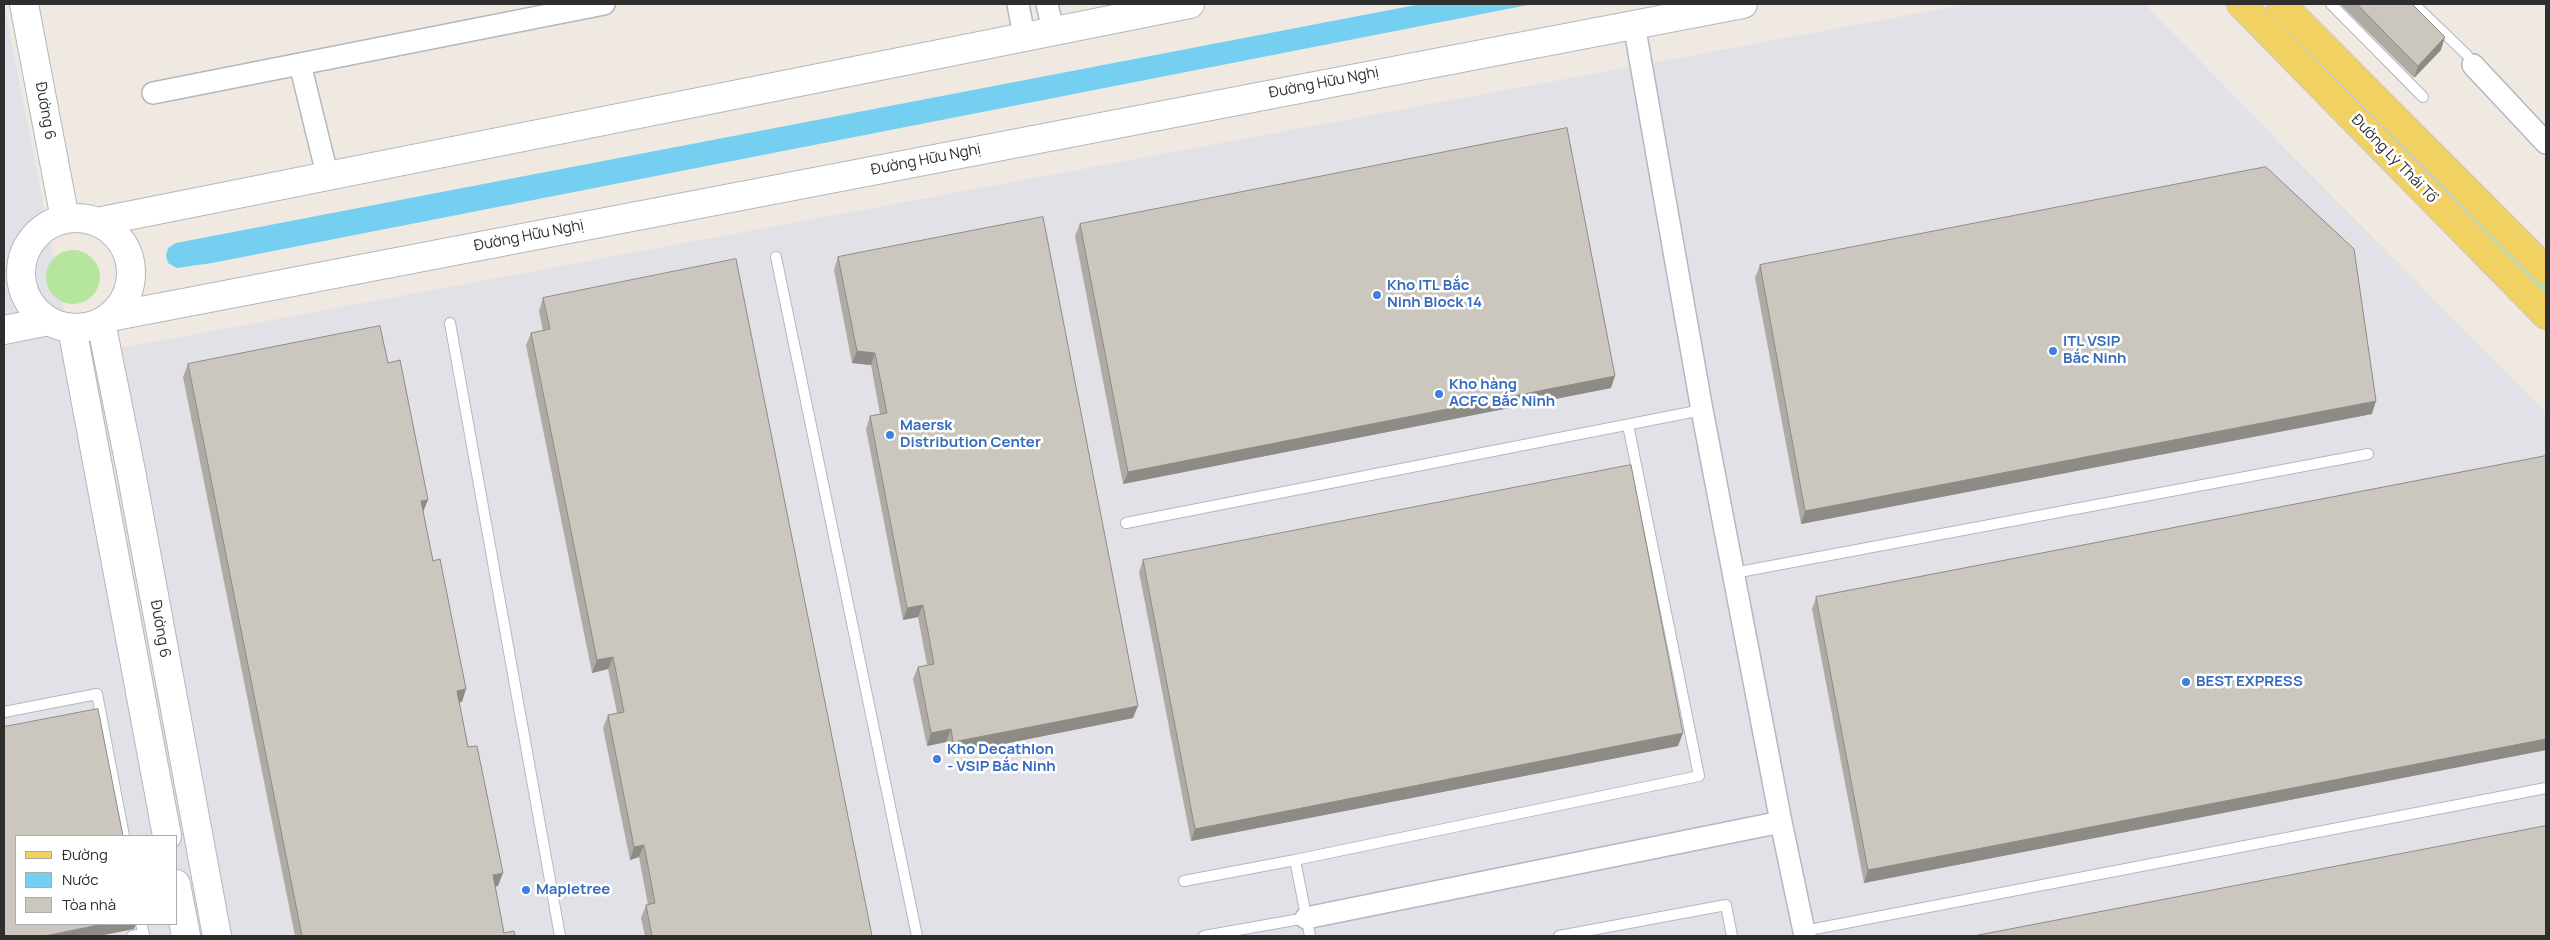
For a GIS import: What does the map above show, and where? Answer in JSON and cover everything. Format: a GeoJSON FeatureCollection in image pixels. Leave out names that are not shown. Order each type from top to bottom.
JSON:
{"type":"FeatureCollection","features":[{"type":"Feature","properties":{"kind":"main road","name":"Đường 6"},"geometry":{"type":"LineString","coordinates":[[24,4],[65,219]]}},
{"type":"Feature","properties":{"kind":"main road"},"geometry":{"type":"LineString","coordinates":[[96,222],[327,174],[1190,4]]}},
{"type":"Feature","properties":{"kind":"main road","name":"Đường Hữu Nghị"},"geometry":{"type":"LineString","coordinates":[[105,320],[1743,4]]}},
{"type":"Feature","properties":{"kind":"main road","name":"Đường Lý Thái Tổ"},"geometry":{"type":"LineString","coordinates":[[2241,4],[2546,315]]}},
{"type":"Feature","properties":{"kind":"main road","name":"Đường Lý Thái Tổ"},"geometry":{"type":"LineString","coordinates":[[2282,4],[2546,270]]}},
{"type":"Feature","properties":{"kind":"main road"},"geometry":{"type":"LineString","coordinates":[[4,330],[60,324],[86,327],[105,320],[120,307],[127,294],[131,280],[131,265],[127,251],[120,239],[109,229],[86,219],[65,219],[53,223],[32,240],[22,264],[24,291],[38,313],[60,324]]}},
{"type":"Feature","properties":{"kind":"main road"},"geometry":{"type":"LineString","coordinates":[[4,245],[32,240]]}},
{"type":"Feature","properties":{"kind":"main road","name":"Đường 6"},"geometry":{"type":"LineString","coordinates":[[105,320],[217,936]]}},
{"type":"Feature","properties":{"kind":"main road","name":"Đường 6"},"geometry":{"type":"LineString","coordinates":[[60,324],[167,835]]}},
{"type":"Feature","properties":{"kind":"main road"},"geometry":{"type":"LineString","coordinates":[[178,894],[186,936]]}},
{"type":"Feature","properties":{"kind":"street"},"geometry":{"type":"LineString","coordinates":[[152,93],[604,4]]}},
{"type":"Feature","properties":{"kind":"street"},"geometry":{"type":"LineString","coordinates":[[1018,4],[1024,36]]}},
{"type":"Feature","properties":{"kind":"street"},"geometry":{"type":"LineString","coordinates":[[1047,4],[1053,30]]}},
{"type":"Feature","properties":{"kind":"street"},"geometry":{"type":"LineString","coordinates":[[1634,24],[1702,410],[1804,933]]}},
{"type":"Feature","properties":{"kind":"street"},"geometry":{"type":"LineString","coordinates":[[2470,60],[2546,143]]}},
{"type":"Feature","properties":{"kind":"street"},"geometry":{"type":"LineString","coordinates":[[300,64],[327,174]]}},
{"type":"Feature","properties":{"kind":"street"},"geometry":{"type":"LineString","coordinates":[[1308,927],[1781,822]]}},
{"type":"Feature","properties":{"kind":"lane"},"geometry":{"type":"LineString","coordinates":[[2332,4],[2423,97]]}},
{"type":"Feature","properties":{"kind":"lane"},"geometry":{"type":"LineString","coordinates":[[2414,4],[2470,60]]}},
{"type":"Feature","properties":{"kind":"lane"},"geometry":{"type":"LineString","coordinates":[[776,257],[917,936]]}},
{"type":"Feature","properties":{"kind":"lane"},"geometry":{"type":"LineString","coordinates":[[450,322],[560,936]]}},
{"type":"Feature","properties":{"kind":"lane"},"geometry":{"type":"LineString","coordinates":[[1126,523],[1702,410]]}},
{"type":"Feature","properties":{"kind":"lane"},"geometry":{"type":"LineString","coordinates":[[1184,881],[1295,860],[1699,776],[1628,424]]}},
{"type":"Feature","properties":{"kind":"lane"},"geometry":{"type":"LineString","coordinates":[[1734,573],[2368,454]]}},
{"type":"Feature","properties":{"kind":"lane"},"geometry":{"type":"LineString","coordinates":[[4,712],[97,694],[124,835]]}},
{"type":"Feature","properties":{"kind":"lane"},"geometry":{"type":"LineString","coordinates":[[1804,933],[2546,788]]}},
{"type":"Feature","properties":{"kind":"lane"},"geometry":{"type":"LineString","coordinates":[[1204,936],[1308,927],[1295,860]]}},
{"type":"Feature","properties":{"kind":"lane"},"geometry":{"type":"LineString","coordinates":[[1559,936],[1726,905],[1732,936]]}},
{"type":"Feature","properties":{"kind":"lane"},"geometry":{"type":"LineString","coordinates":[[132,936],[144,934],[142,925]]}},
{"type":"Feature","properties":{"kind":"shaded area"},"geometry":{"type":"Polygon","coordinates":[[[4,4],[73,357],[1968,4],[2145,4],[2299,163],[2546,412],[2546,936],[4,936],[4,4]]]}},
{"type":"Feature","properties":{"kind":"green space"},"geometry":{"type":"Polygon","coordinates":[[[2400,142],[2546,281],[2546,301],[2397,146],[2400,142]]]}},
{"type":"Feature","properties":{"kind":"green space"},"geometry":{"type":"Polygon","coordinates":[[[68,250],[78,250],[88,254],[96,262],[100,277],[96,292],[88,300],[78,304],[68,304],[58,300],[50,292],[46,282],[46,272],[50,262],[58,254],[68,250]]]}},
{"type":"Feature","properties":{"kind":"water"},"geometry":{"type":"Polygon","coordinates":[[[1421,4],[1533,4],[212,263],[177,268],[168,263],[166,256],[168,248],[176,243],[1421,4]]]}},
{"type":"Feature","properties":{"kind":"building"},"geometry":{"type":"Polygon","coordinates":[[[2357,4],[2412,4],[2445,37],[2418,66],[2357,4]]]}},
{"type":"Feature","properties":{"kind":"building"},"geometry":{"type":"Polygon","coordinates":[[[1567,128],[1615,376],[1128,472],[1080,224],[1567,128]]]}},
{"type":"Feature","properties":{"kind":"building"},"geometry":{"type":"Polygon","coordinates":[[[2266,167],[2354,249],[2376,401],[1805,511],[1760,265],[2266,167]]]}},
{"type":"Feature","properties":{"kind":"building"},"geometry":{"type":"Polygon","coordinates":[[[1043,217],[1138,706],[953,742],[951,729],[931,733],[918,667],[934,664],[923,605],[907,608],[870,416],[887,413],[875,353],[857,351],[838,257],[1043,217]]]}},
{"type":"Feature","properties":{"kind":"building"},"geometry":{"type":"Polygon","coordinates":[[[736,259],[872,936],[652,936],[646,905],[655,903],[644,845],[634,847],[608,715],[624,712],[613,657],[597,660],[531,333],[550,329],[543,298],[736,259]]]}},
{"type":"Feature","properties":{"kind":"building"},"geometry":{"type":"Polygon","coordinates":[[[380,326],[388,363],[400,360],[428,500],[421,501],[433,561],[440,559],[466,689],[457,691],[468,747],[477,746],[503,873],[493,875],[504,933],[514,931],[515,936],[302,936],[188,364],[380,326]]]}},
{"type":"Feature","properties":{"kind":"building"},"geometry":{"type":"Polygon","coordinates":[[[2546,456],[2546,739],[1868,870],[1816,597],[2546,456]]]}},
{"type":"Feature","properties":{"kind":"building"},"geometry":{"type":"Polygon","coordinates":[[[1631,465],[1683,733],[1195,829],[1143,560],[1631,465]]]}},
{"type":"Feature","properties":{"kind":"building"},"geometry":{"type":"Polygon","coordinates":[[[98,709],[123,835],[15,835],[15,925],[98,925],[45,936],[4,936],[4,727],[98,709]]]}},
{"type":"Feature","properties":{"kind":"building"},"geometry":{"type":"Polygon","coordinates":[[[2546,826],[2546,936],[1974,936],[2546,826]]]}},
{"type":"Feature","properties":{"kind":"place","name":"Kho ITL Bắc Ninh Block 14"},"geometry":{"type":"Point","coordinates":[1377,295]}},
{"type":"Feature","properties":{"kind":"place","name":"ITL VSIP Bắc Ninh"},"geometry":{"type":"Point","coordinates":[2053,351]}},
{"type":"Feature","properties":{"kind":"place","name":"Kho hàng ACFC Bắc Ninh"},"geometry":{"type":"Point","coordinates":[1439,394]}},
{"type":"Feature","properties":{"kind":"place","name":"Maersk Distribution Center"},"geometry":{"type":"Point","coordinates":[890,435]}},
{"type":"Feature","properties":{"kind":"place","name":"BEST EXPRESS"},"geometry":{"type":"Point","coordinates":[2186,682]}},
{"type":"Feature","properties":{"kind":"place","name":"Kho Decathlon - VSIP Bắc Ninh"},"geometry":{"type":"Point","coordinates":[937,759]}},
{"type":"Feature","properties":{"kind":"place","name":"Mapletree"},"geometry":{"type":"Point","coordinates":[526,890]}}]}
